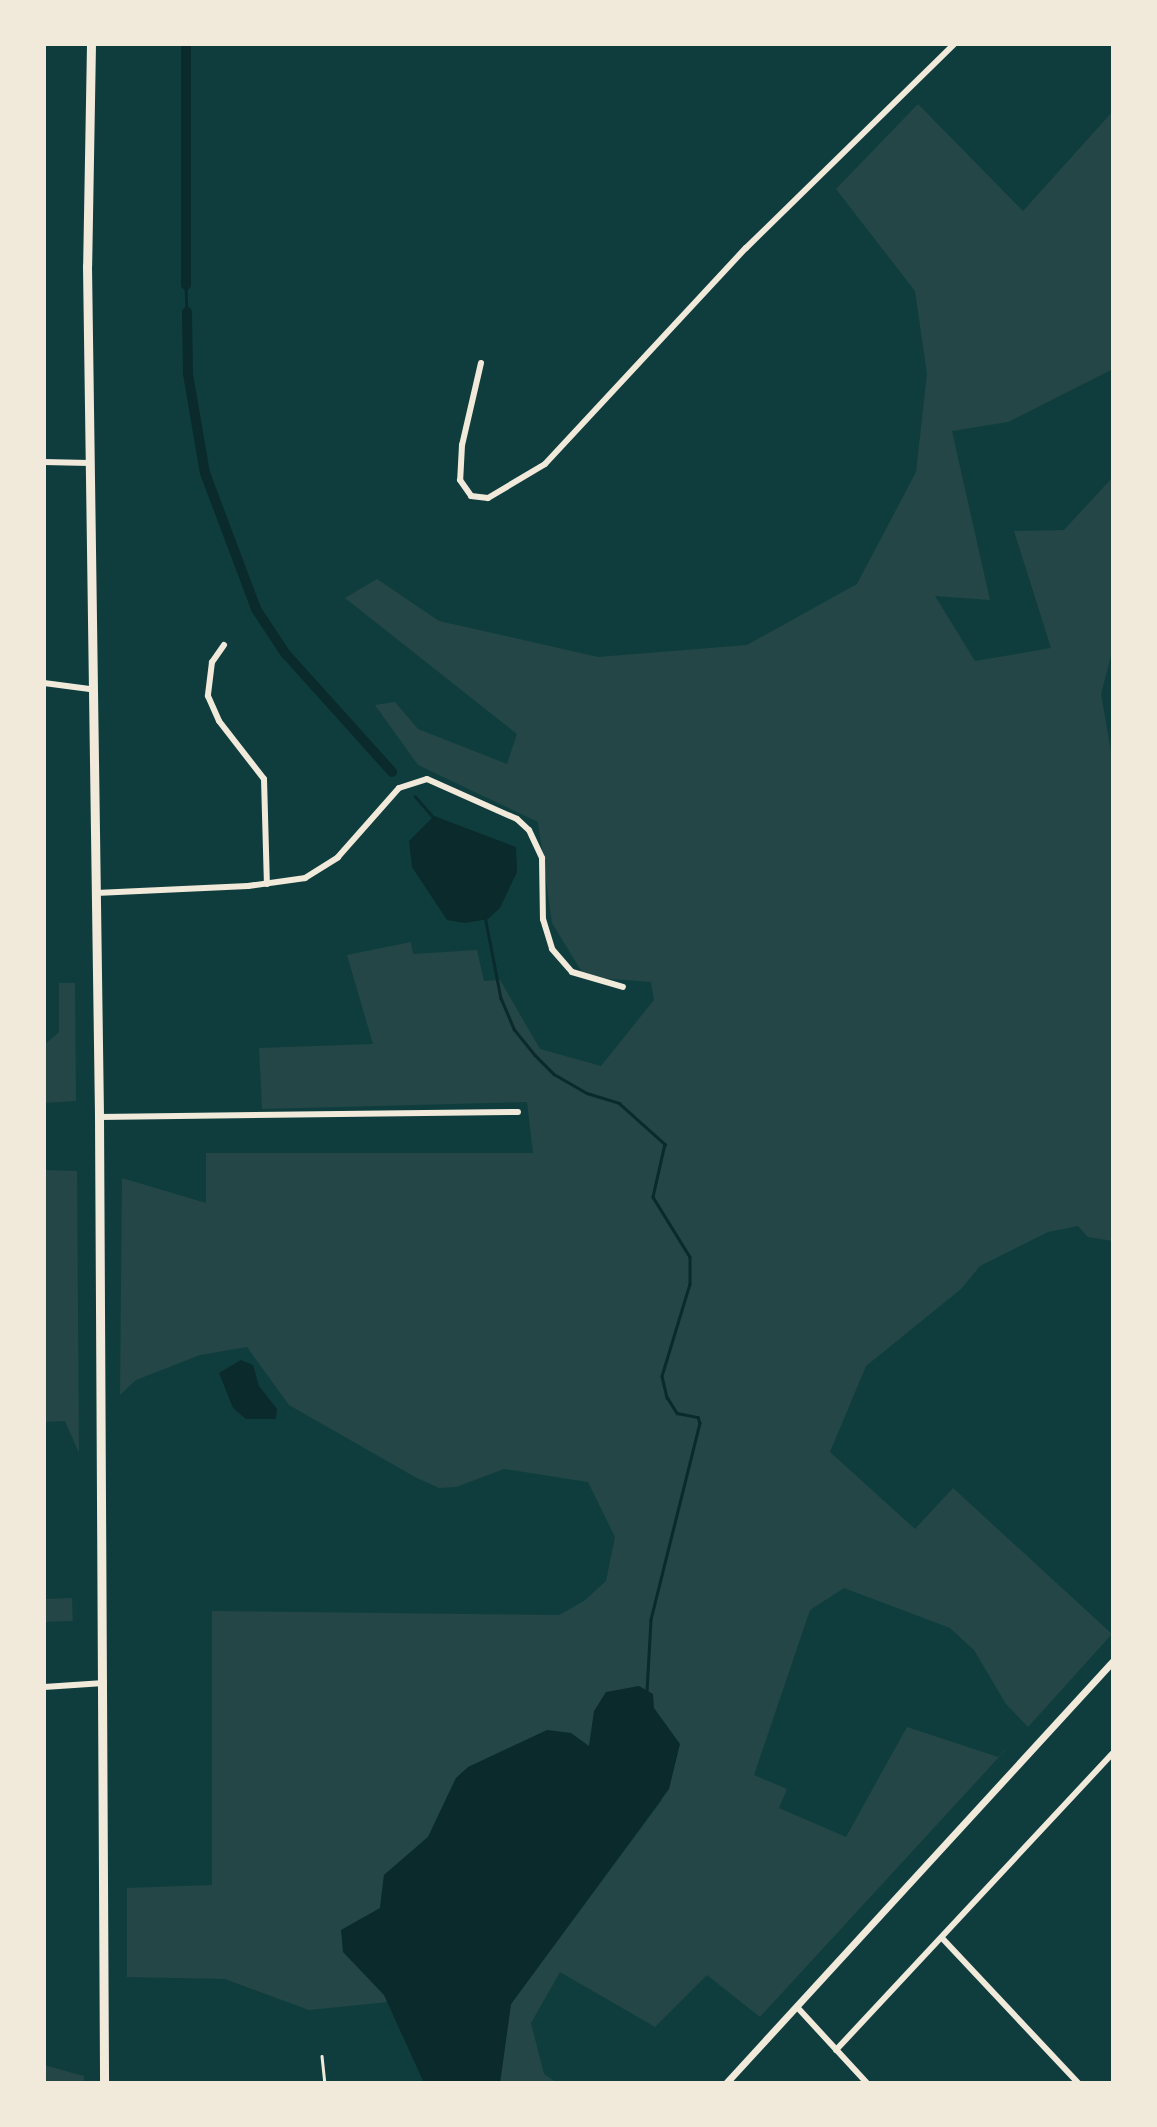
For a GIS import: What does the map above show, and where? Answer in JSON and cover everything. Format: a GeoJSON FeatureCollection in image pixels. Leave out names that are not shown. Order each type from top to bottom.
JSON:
{"type":"FeatureCollection","features":[{"type":"Feature","properties":{"kind":"main road"},"geometry":{"type":"LineString","coordinates":[[91,44],[90,689],[99,1117],[104,2083]]}},
{"type":"Feature","properties":{"kind":"street"},"geometry":{"type":"LineString","coordinates":[[481,363],[459,468],[464,489],[471,496],[488,498],[545,464],[746,248],[954,44]]}},
{"type":"Feature","properties":{"kind":"street"},"geometry":{"type":"LineString","coordinates":[[44,462],[89,463]]}},
{"type":"Feature","properties":{"kind":"street"},"geometry":{"type":"LineString","coordinates":[[224,645],[212,662],[208,696],[219,721],[264,779],[267,884]]}},
{"type":"Feature","properties":{"kind":"street"},"geometry":{"type":"LineString","coordinates":[[44,683],[90,689]]}},
{"type":"Feature","properties":{"kind":"street"},"geometry":{"type":"LineString","coordinates":[[96,893],[267,884],[305,878],[323,868],[396,791],[414,779],[427,779],[517,819],[530,830],[542,858],[543,919],[552,948],[572,972],[623,987]]}},
{"type":"Feature","properties":{"kind":"street"},"geometry":{"type":"LineString","coordinates":[[99,1117],[518,1112]]}},
{"type":"Feature","properties":{"kind":"street"},"geometry":{"type":"LineString","coordinates":[[726,2083],[1113,1661]]}},
{"type":"Feature","properties":{"kind":"street"},"geometry":{"type":"LineString","coordinates":[[44,1687],[104,1683]]}},
{"type":"Feature","properties":{"kind":"street"},"geometry":{"type":"LineString","coordinates":[[836,2050],[1113,1753]]}},
{"type":"Feature","properties":{"kind":"street"},"geometry":{"type":"LineString","coordinates":[[942,1938],[1078,2083]]}},
{"type":"Feature","properties":{"kind":"street"},"geometry":{"type":"LineString","coordinates":[[796,2007],[867,2083]]}},
{"type":"Feature","properties":{"kind":"lane"},"geometry":{"type":"LineString","coordinates":[[1107,1669],[1113,1675]]}},
{"type":"Feature","properties":{"kind":"lane"},"geometry":{"type":"LineString","coordinates":[[322,2056],[325,2083]]}},
{"type":"Feature","properties":{"kind":"shaded area"},"geometry":{"type":"Polygon","coordinates":[[[918,104],[1023,211],[1113,111],[1113,369],[1008,422],[952,431],[990,600],[935,596],[975,661],[1051,648],[1014,531],[1064,530],[1113,477],[1113,648],[1101,694],[1113,763],[1113,1241],[1088,1237],[1078,1226],[1048,1232],[980,1266],[961,1289],[866,1366],[830,1452],[915,1529],[953,1488],[1112,1634],[1028,1727],[1006,1704],[974,1650],[950,1628],[844,1588],[810,1610],[754,1775],[787,1789],[779,1808],[846,1837],[907,1727],[998,1757],[1011,1744],[760,2017],[707,1975],[655,2027],[560,1972],[531,2023],[544,2074],[557,2083],[500,2083],[511,2004],[662,1800],[606,1692],[589,1746],[456,1778],[428,1837],[384,1875],[380,1908],[384,1995],[388,2002],[309,2010],[225,1979],[127,1977],[127,1888],[212,1885],[212,1611],[559,1615],[584,1601],[606,1581],[615,1537],[588,1482],[504,1469],[456,1487],[439,1488],[415,1477],[289,1405],[247,1347],[200,1355],[136,1380],[120,1395],[122,1178],[206,1203],[206,1153],[533,1153],[527,1102],[262,1109],[259,1048],[373,1044],[347,955],[411,942],[413,954],[477,950],[484,981],[500,980],[540,1049],[601,1066],[654,1000],[651,982],[585,977],[552,923],[538,822],[418,765],[375,705],[395,702],[418,729],[507,764],[517,734],[345,598],[377,579],[439,621],[598,657],[747,645],[857,584],[916,472],[927,374],[915,291],[836,189],[918,104]]]}},
{"type":"Feature","properties":{"kind":"shaded area"},"geometry":{"type":"Polygon","coordinates":[[[434,816],[516,847],[517,872],[500,908],[488,919],[465,923],[447,920],[412,867],[409,841],[434,816]]]}},
{"type":"Feature","properties":{"kind":"shaded area"},"geometry":{"type":"Polygon","coordinates":[[[59,983],[75,983],[76,1101],[44,1103],[44,1045],[59,1032],[59,983]]]}},
{"type":"Feature","properties":{"kind":"shaded area"},"geometry":{"type":"Polygon","coordinates":[[[44,1170],[77,1171],[79,1453],[65,1421],[44,1422],[44,1170]]]}},
{"type":"Feature","properties":{"kind":"shaded area"},"geometry":{"type":"Polygon","coordinates":[[[241,1360],[253,1365],[259,1386],[277,1409],[276,1419],[246,1419],[233,1408],[219,1373],[241,1360]]]}},
{"type":"Feature","properties":{"kind":"shaded area"},"geometry":{"type":"Polygon","coordinates":[[[72,1598],[73,1621],[45,1622],[44,1599],[72,1598]]]}},
{"type":"Feature","properties":{"kind":"shaded area"},"geometry":{"type":"Polygon","coordinates":[[[639,1686],[653,1694],[654,1708],[680,1744],[669,1789],[511,2004],[500,2083],[424,2083],[384,1995],[343,1952],[341,1930],[380,1908],[384,1875],[428,1837],[456,1778],[468,1767],[547,1730],[571,1733],[589,1746],[594,1711],[606,1692],[639,1686]]]}},
{"type":"Feature","properties":{"kind":"shaded area"},"geometry":{"type":"Polygon","coordinates":[[[44,2065],[84,2076],[84,2083],[44,2083],[44,2065]]]}},
{"type":"Feature","properties":{"kind":"waterway"},"geometry":{"type":"LineString","coordinates":[[186,44],[186,285]]}},
{"type":"Feature","properties":{"kind":"waterway"},"geometry":{"type":"LineString","coordinates":[[186,285],[187,312]]}},
{"type":"Feature","properties":{"kind":"waterway"},"geometry":{"type":"LineString","coordinates":[[187,312],[188,374],[205,473],[256,609],[285,653],[392,772]]}},
{"type":"Feature","properties":{"kind":"waterway"},"geometry":{"type":"LineString","coordinates":[[415,796],[433,817]]}},
{"type":"Feature","properties":{"kind":"waterway"},"geometry":{"type":"LineString","coordinates":[[485,916],[501,998],[514,1029],[554,1074],[587,1093],[619,1103],[665,1144],[653,1197],[690,1257],[690,1284],[662,1376],[667,1397],[677,1413],[698,1417],[700,1423],[651,1620],[647,1691]]}}]}
